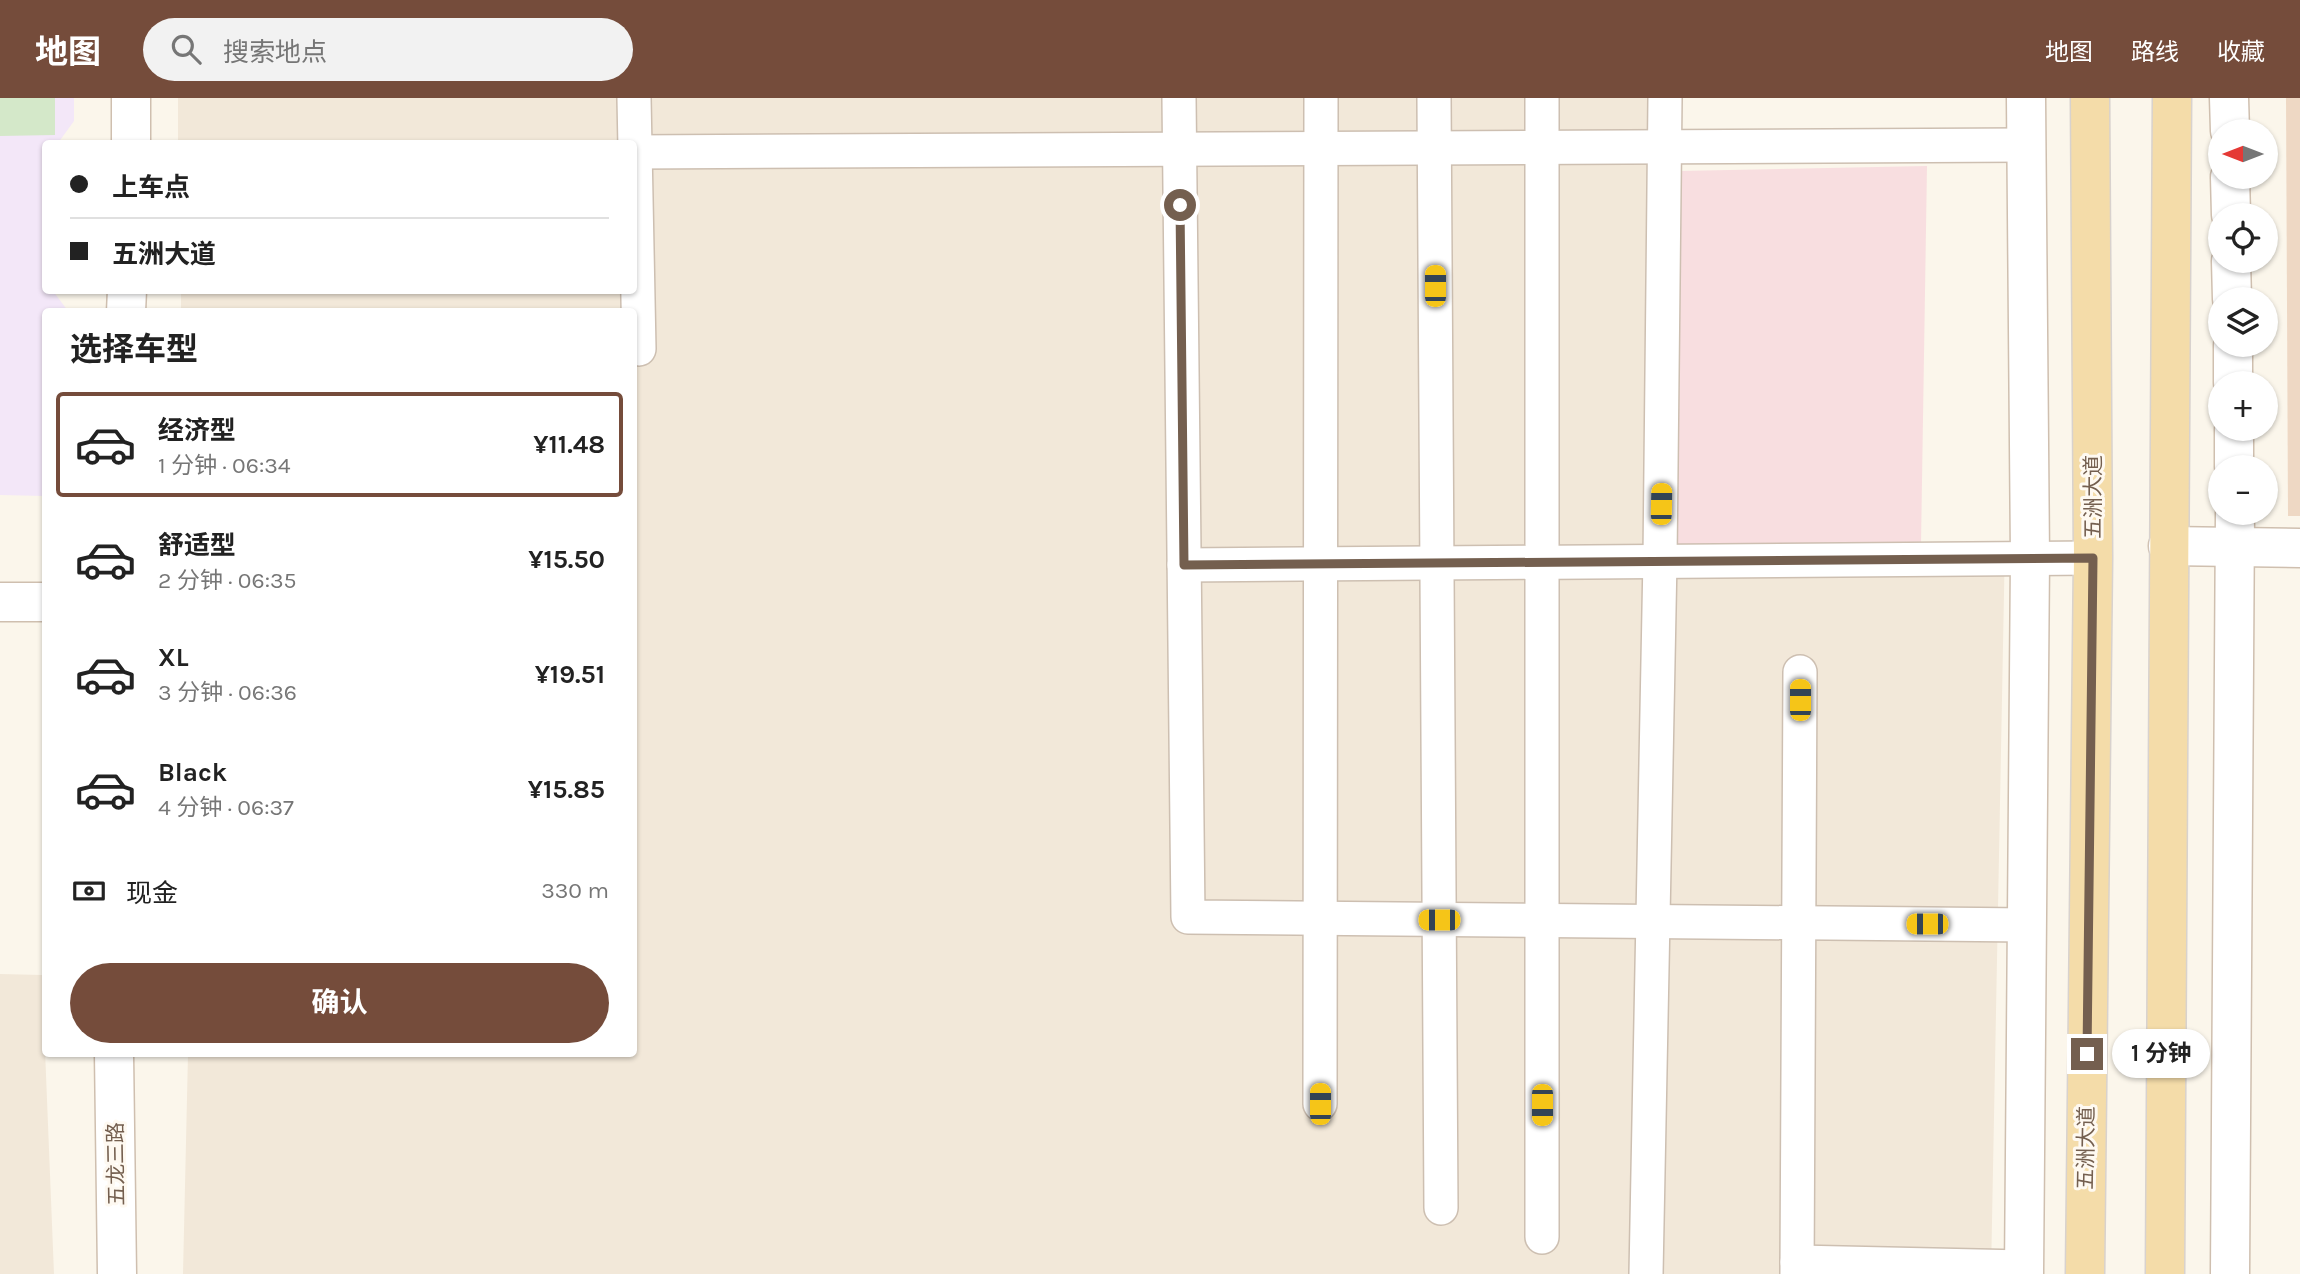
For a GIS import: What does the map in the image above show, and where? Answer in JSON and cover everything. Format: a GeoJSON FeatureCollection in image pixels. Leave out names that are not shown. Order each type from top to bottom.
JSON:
{"type":"FeatureCollection","features":[{"type":"Feature","properties":{"kind":"main road","name":"五洲大道"},"geometry":{"type":"LineString","coordinates":[[2085,1274],[2093,558],[2090,98]]}},
{"type":"Feature","properties":{"kind":"main road"},"geometry":{"type":"LineString","coordinates":[[2165,1274],[2172,98]]}},
{"type":"Feature","properties":{"kind":"street"},"geometry":{"type":"LineString","coordinates":[[131,98],[131,140]]}},
{"type":"Feature","properties":{"kind":"street"},"geometry":{"type":"LineString","coordinates":[[634,98],[634,140]]}},
{"type":"Feature","properties":{"kind":"street"},"geometry":{"type":"LineString","coordinates":[[1179,98],[1188,917],[2028,925]]}},
{"type":"Feature","properties":{"kind":"street"},"geometry":{"type":"LineString","coordinates":[[1320,1104],[1321,98]]}},
{"type":"Feature","properties":{"kind":"street"},"geometry":{"type":"LineString","coordinates":[[1434,98],[1441,1208]]}},
{"type":"Feature","properties":{"kind":"street"},"geometry":{"type":"LineString","coordinates":[[1542,98],[1542,1237]]}},
{"type":"Feature","properties":{"kind":"street"},"geometry":{"type":"LineString","coordinates":[[1646,1274],[1660,559],[1665,98]]}},
{"type":"Feature","properties":{"kind":"street"},"geometry":{"type":"LineString","coordinates":[[1800,672],[1797,1268],[2024,1270],[2030,558],[2026,98]]}},
{"type":"Feature","properties":{"kind":"street"},"geometry":{"type":"LineString","coordinates":[[2229,98],[2230,119]]}},
{"type":"Feature","properties":{"kind":"street"},"geometry":{"type":"LineString","coordinates":[[637,152],[2026,145]]}},
{"type":"Feature","properties":{"kind":"street"},"geometry":{"type":"LineString","coordinates":[[637,270],[639,349]]}},
{"type":"Feature","properties":{"kind":"street"},"geometry":{"type":"LineString","coordinates":[[2230,1274],[2235,529]]}},
{"type":"Feature","properties":{"kind":"street"},"geometry":{"type":"LineString","coordinates":[[2168,546],[2235,529],[2300,548]]}},
{"type":"Feature","properties":{"kind":"street"},"geometry":{"type":"LineString","coordinates":[[1184,565],[1660,559],[2093,558]]}},
{"type":"Feature","properties":{"kind":"street"},"geometry":{"type":"LineString","coordinates":[[0,602],[42,603]]}},
{"type":"Feature","properties":{"kind":"street","name":"五龙三路"},"geometry":{"type":"LineString","coordinates":[[114,1057],[117,1274]]}},
{"type":"Feature","properties":{"kind":"shaded area"},"geometry":{"type":"Polygon","coordinates":[[[0,98],[74,98],[74,121],[60,140],[42,140],[42,294],[55,294],[66,308],[42,308],[42,496],[0,495],[0,98]]]}},
{"type":"Feature","properties":{"kind":"shaded area"},"geometry":{"type":"Polygon","coordinates":[[[178,98],[1680,98],[1677,545],[2005,541],[1991,1274],[183,1274],[188,1057],[637,1057],[637,308],[181,308],[181,294],[637,294],[637,140],[178,140],[178,98]]]}},
{"type":"Feature","properties":{"kind":"shaded area"},"geometry":{"type":"Polygon","coordinates":[[[1927,166],[1921,544],[1677,545],[1679,171],[1927,166]]]}},
{"type":"Feature","properties":{"kind":"shaded area"},"geometry":{"type":"Polygon","coordinates":[[[0,974],[42,975],[42,1057],[45,1057],[54,1274],[0,1274],[0,974]]]}},
{"type":"Feature","properties":{"kind":"green space"},"geometry":{"type":"Polygon","coordinates":[[[0,98],[55,98],[55,135],[0,136],[0,98]]]}},
{"type":"Feature","properties":{"kind":"building"},"geometry":{"type":"Polygon","coordinates":[[[2286,98],[2300,98],[2300,516],[2288,516],[2286,98]]]}},
{"type":"Feature","properties":{"kind":"route"},"geometry":{"type":"LineString","coordinates":[[1180,205],[1184,565],[1660,559],[2093,558],[2087,1054]]}}]}
